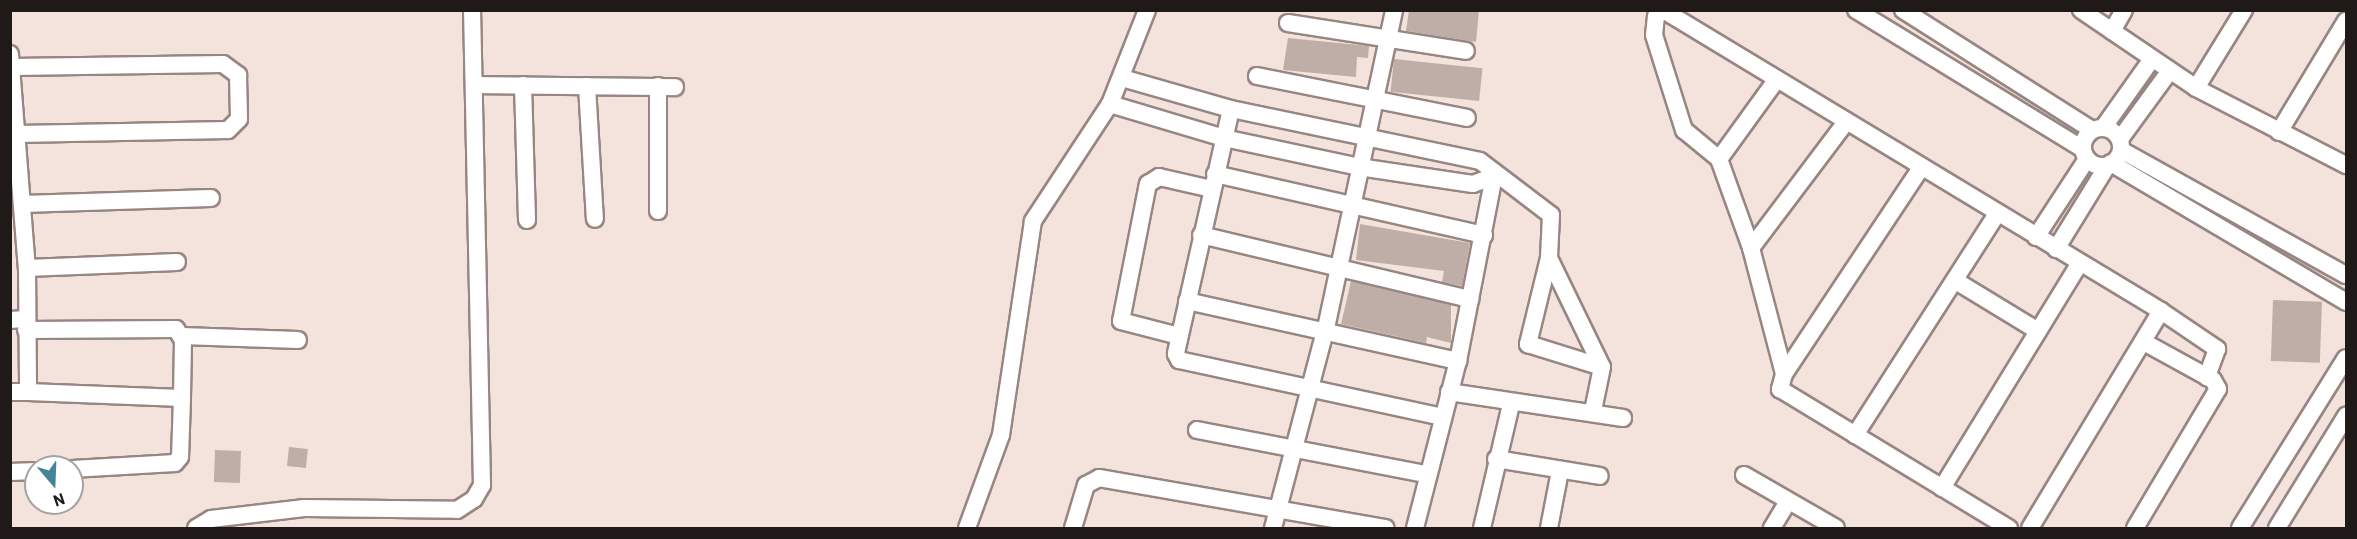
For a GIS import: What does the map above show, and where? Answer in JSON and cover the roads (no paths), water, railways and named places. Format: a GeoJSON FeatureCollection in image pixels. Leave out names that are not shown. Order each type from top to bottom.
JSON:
{"type":"FeatureCollection","features":[{"type":"Feature","properties":{"kind":"street"},"geometry":{"type":"LineString","coordinates":[[196,528],[211,519],[304,508],[458,510],[474,499],[483,485],[477,85],[472,10]]}},
{"type":"Feature","properties":{"kind":"street"},"geometry":{"type":"LineString","coordinates":[[967,528],[1002,435],[1028,235],[1110,104],[1147,10]]}},
{"type":"Feature","properties":{"kind":"street"},"geometry":{"type":"LineString","coordinates":[[1273,528],[1291,445],[1326,328],[1340,265],[1350,201],[1394,10]]}},
{"type":"Feature","properties":{"kind":"street"},"geometry":{"type":"LineString","coordinates":[[1784,374],[1751,248],[1719,159],[1684,130],[1654,35],[1656,16],[1663,10],[1996,215],[2161,310],[2217,349],[2207,377]]}},
{"type":"Feature","properties":{"kind":"street"},"geometry":{"type":"LineString","coordinates":[[1856,10],[2085,154],[2115,155],[2346,275]]}},
{"type":"Feature","properties":{"kind":"street"},"geometry":{"type":"LineString","coordinates":[[1903,10],[2097,129],[2115,155],[2346,302]]}},
{"type":"Feature","properties":{"kind":"street"},"geometry":{"type":"LineString","coordinates":[[2081,10],[2169,72],[2196,88],[2346,165]]}},
{"type":"Feature","properties":{"kind":"street"},"geometry":{"type":"LineString","coordinates":[[2112,31],[2124,10]]}},
{"type":"Feature","properties":{"kind":"street"},"geometry":{"type":"LineString","coordinates":[[2196,88],[2244,11]]}},
{"type":"Feature","properties":{"kind":"street"},"geometry":{"type":"LineString","coordinates":[[2279,132],[2346,21]]}},
{"type":"Feature","properties":{"kind":"street"},"geometry":{"type":"LineString","coordinates":[[1288,23],[1387,42],[1466,51]]}},
{"type":"Feature","properties":{"kind":"street"},"geometry":{"type":"LineString","coordinates":[[2036,237],[2085,154],[2097,129],[2152,59]]}},
{"type":"Feature","properties":{"kind":"street"},"geometry":{"type":"LineString","coordinates":[[17,134],[228,130],[239,119],[238,75],[223,64],[11,60],[27,268],[21,323],[28,392]]}},
{"type":"Feature","properties":{"kind":"street"},"geometry":{"type":"LineString","coordinates":[[2056,249],[2169,72]]}},
{"type":"Feature","properties":{"kind":"street"},"geometry":{"type":"LineString","coordinates":[[1257,76],[1467,118]]}},
{"type":"Feature","properties":{"kind":"street"},"geometry":{"type":"LineString","coordinates":[[1122,78],[1231,109],[1480,161],[1494,176],[1551,215],[1550,258],[1528,344],[1602,367]]}},
{"type":"Feature","properties":{"kind":"street"},"geometry":{"type":"LineString","coordinates":[[1719,159],[1777,80]]}},
{"type":"Feature","properties":{"kind":"street"},"geometry":{"type":"LineString","coordinates":[[477,85],[675,87]]}},
{"type":"Feature","properties":{"kind":"street"},"geometry":{"type":"LineString","coordinates":[[523,85],[527,220]]}},
{"type":"Feature","properties":{"kind":"street"},"geometry":{"type":"LineString","coordinates":[[587,86],[595,219]]}},
{"type":"Feature","properties":{"kind":"street"},"geometry":{"type":"LineString","coordinates":[[658,86],[658,211]]}},
{"type":"Feature","properties":{"kind":"street"},"geometry":{"type":"LineString","coordinates":[[1110,104],[1224,138],[1359,167],[1473,184],[1494,176]]}},
{"type":"Feature","properties":{"kind":"street"},"geometry":{"type":"LineString","coordinates":[[1231,109],[1176,354],[1184,363],[1442,417]]}},
{"type":"Feature","properties":{"kind":"street"},"geometry":{"type":"LineString","coordinates":[[1751,248],[1846,122]]}},
{"type":"Feature","properties":{"kind":"street"},"geometry":{"type":"LineString","coordinates":[[1921,168],[1784,374],[1780,389],[1787,397],[1855,435],[2009,528]]}},
{"type":"Feature","properties":{"kind":"street"},"geometry":{"type":"LineString","coordinates":[[1415,528],[1426,474],[1458,361],[1494,176]]}},
{"type":"Feature","properties":{"kind":"street"},"geometry":{"type":"LineString","coordinates":[[1179,336],[1121,321],[1148,184],[1159,177],[1214,182],[1350,201],[1484,236]]}},
{"type":"Feature","properties":{"kind":"street"},"geometry":{"type":"LineString","coordinates":[[22,204],[211,198]]}},
{"type":"Feature","properties":{"kind":"street"},"geometry":{"type":"LineString","coordinates":[[1855,435],[1996,215]]}},
{"type":"Feature","properties":{"kind":"street"},"geometry":{"type":"LineString","coordinates":[[1201,236],[1340,265],[1470,299]]}},
{"type":"Feature","properties":{"kind":"street"},"geometry":{"type":"LineString","coordinates":[[1550,258],[1602,367],[1593,411]]}},
{"type":"Feature","properties":{"kind":"street"},"geometry":{"type":"LineString","coordinates":[[27,268],[177,262]]}},
{"type":"Feature","properties":{"kind":"street"},"geometry":{"type":"LineString","coordinates":[[1942,488],[2080,263]]}},
{"type":"Feature","properties":{"kind":"street"},"geometry":{"type":"LineString","coordinates":[[1956,280],[2038,331]]}},
{"type":"Feature","properties":{"kind":"street"},"geometry":{"type":"LineString","coordinates":[[1187,301],[1326,328],[1458,361]]}},
{"type":"Feature","properties":{"kind":"street"},"geometry":{"type":"LineString","coordinates":[[2030,528],[2144,342],[2161,310]]}},
{"type":"Feature","properties":{"kind":"street"},"geometry":{"type":"LineString","coordinates":[[21,323],[176,329],[182,336],[180,457],[175,463],[84,468]]}},
{"type":"Feature","properties":{"kind":"street"},"geometry":{"type":"LineString","coordinates":[[182,336],[298,340]]}},
{"type":"Feature","properties":{"kind":"street"},"geometry":{"type":"LineString","coordinates":[[2135,528],[2216,394],[2216,383],[2144,342]]}},
{"type":"Feature","properties":{"kind":"street"},"geometry":{"type":"LineString","coordinates":[[2240,528],[2346,358]]}},
{"type":"Feature","properties":{"kind":"street"},"geometry":{"type":"LineString","coordinates":[[10,392],[182,398]]}},
{"type":"Feature","properties":{"kind":"street"},"geometry":{"type":"LineString","coordinates":[[1449,392],[1511,404],[1593,411],[1623,418]]}},
{"type":"Feature","properties":{"kind":"street"},"geometry":{"type":"LineString","coordinates":[[1482,528],[1496,459],[1511,404]]}},
{"type":"Feature","properties":{"kind":"street"},"geometry":{"type":"LineString","coordinates":[[2277,528],[2346,416]]}},
{"type":"Feature","properties":{"kind":"street"},"geometry":{"type":"LineString","coordinates":[[1197,430],[1291,445],[1426,474]]}},
{"type":"Feature","properties":{"kind":"street"},"geometry":{"type":"LineString","coordinates":[[1496,459],[1600,476]]}},
{"type":"Feature","properties":{"kind":"street"},"geometry":{"type":"LineString","coordinates":[[1549,528],[1560,471]]}},
{"type":"Feature","properties":{"kind":"street"},"geometry":{"type":"LineString","coordinates":[[1744,475],[1836,528]]}},
{"type":"Feature","properties":{"kind":"street"},"geometry":{"type":"LineString","coordinates":[[1073,528],[1086,485],[1099,478],[1278,505],[1386,528]]}},
{"type":"Feature","properties":{"kind":"street"},"geometry":{"type":"LineString","coordinates":[[1772,528],[1788,501]]}}]}
